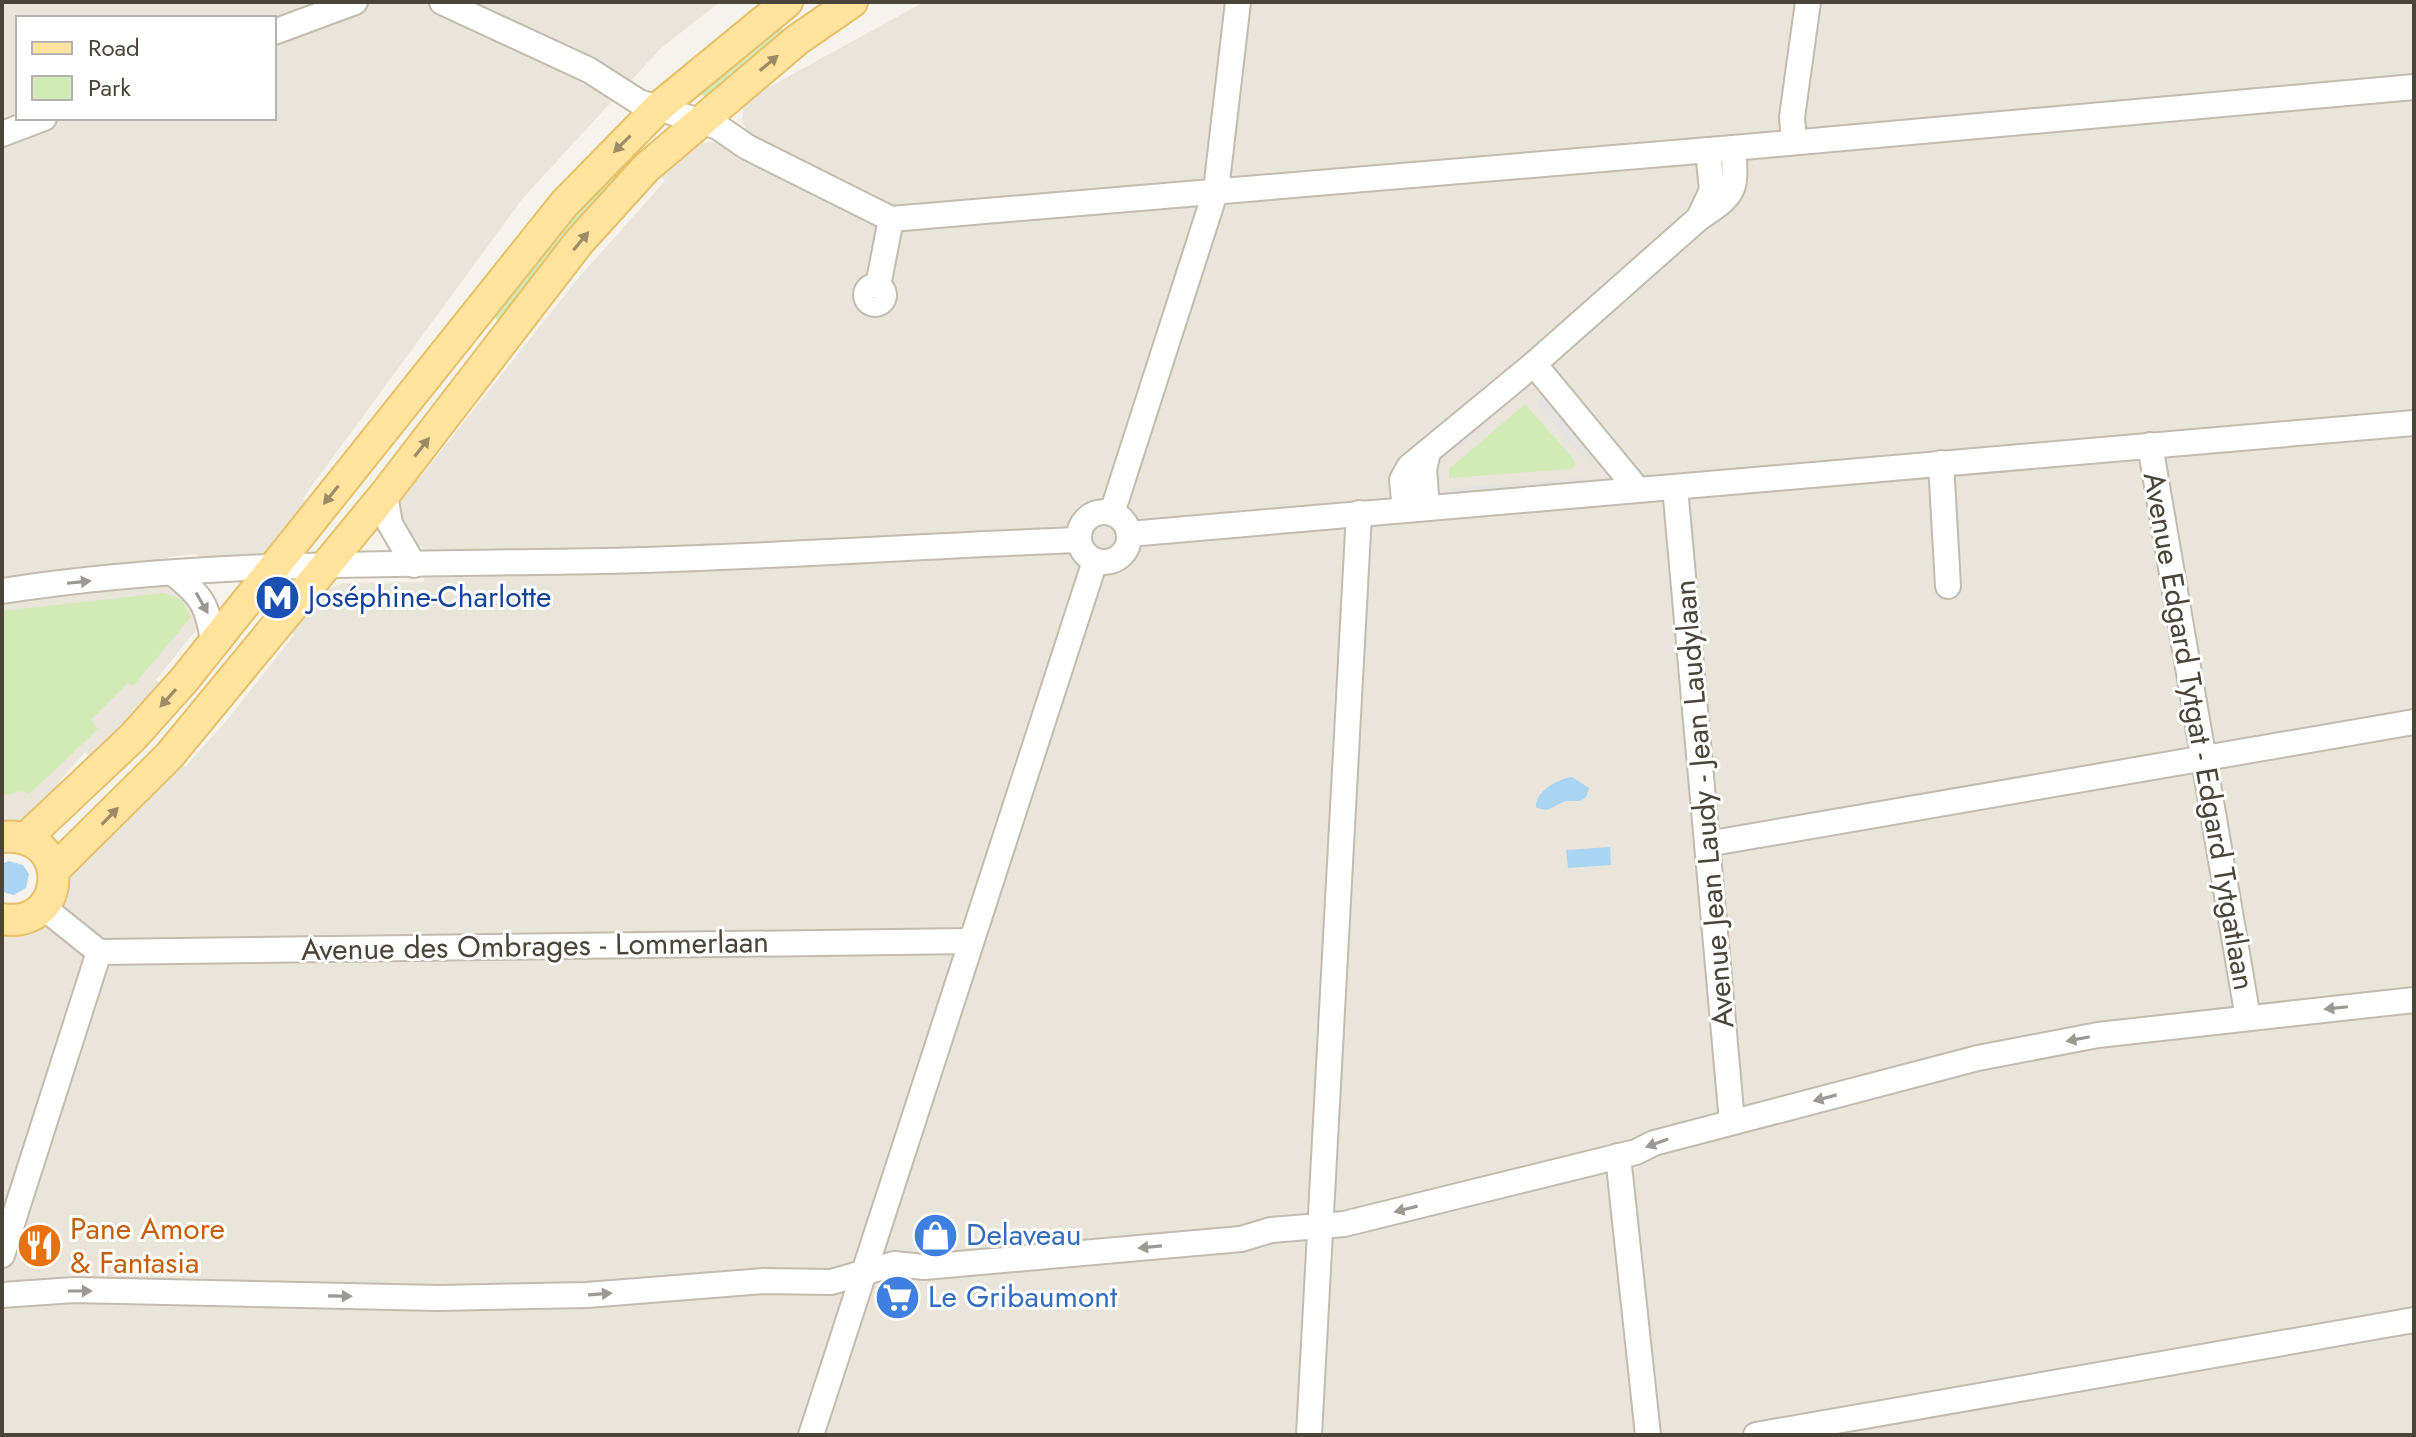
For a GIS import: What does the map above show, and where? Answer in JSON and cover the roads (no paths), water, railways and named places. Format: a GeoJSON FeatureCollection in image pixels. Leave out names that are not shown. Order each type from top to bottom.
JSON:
{"type":"FeatureCollection","features":[{"type":"Feature","properties":{"kind":"main road"},"geometry":{"type":"LineString","coordinates":[[2,919],[20,920],[33,915],[43,907],[54,887],[54,870],[46,852],[14,838],[133,737],[184,680],[564,204],[658,108],[787,2]]}},
{"type":"Feature","properties":{"kind":"main road"},"geometry":{"type":"LineString","coordinates":[[54,870],[169,756],[385,494],[579,242],[646,168],[836,6]]}},
{"type":"Feature","properties":{"kind":"street"},"geometry":{"type":"LineString","coordinates":[[276,31],[355,2]]}},
{"type":"Feature","properties":{"kind":"street"},"geometry":{"type":"LineString","coordinates":[[442,2],[589,70],[639,102],[718,127],[747,147],[891,219],[2414,87]]}},
{"type":"Feature","properties":{"kind":"street"},"geometry":{"type":"LineString","coordinates":[[1112,513],[1216,190],[1238,2]]}},
{"type":"Feature","properties":{"kind":"street"},"geometry":{"type":"LineString","coordinates":[[1794,141],[1792,117],[1808,2]]}},
{"type":"Feature","properties":{"kind":"street"},"geometry":{"type":"LineString","coordinates":[[2,134],[39,120]]}},
{"type":"Feature","properties":{"kind":"street"},"geometry":{"type":"LineString","coordinates":[[1416,508],[1428,452],[1534,364],[1699,218],[1728,199],[1735,172],[1733,148]]}},
{"type":"Feature","properties":{"kind":"street"},"geometry":{"type":"LineString","coordinates":[[1699,218],[1712,190],[1708,150]]}},
{"type":"Feature","properties":{"kind":"street"},"geometry":{"type":"LineString","coordinates":[[878,286],[891,219]]}},
{"type":"Feature","properties":{"kind":"street"},"geometry":{"type":"LineString","coordinates":[[469,322],[500,346]]}},
{"type":"Feature","properties":{"kind":"street"},"geometry":{"type":"LineString","coordinates":[[1534,364],[1638,490]]}},
{"type":"Feature","properties":{"kind":"street"},"geometry":{"type":"LineString","coordinates":[[1129,534],[2414,423]]}},
{"type":"Feature","properties":{"kind":"street","name":"Avenue Edgard Tytgat - Edgard Tytgatlaan"},"geometry":{"type":"LineString","coordinates":[[2150,445],[2248,1018]]}},
{"type":"Feature","properties":{"kind":"street"},"geometry":{"type":"LineString","coordinates":[[1941,463],[1948,586]]}},
{"type":"Feature","properties":{"kind":"street","name":"Avenue Jean Laudy - Jean Laudylaan"},"geometry":{"type":"LineString","coordinates":[[1675,487],[1732,1122]]}},
{"type":"Feature","properties":{"kind":"street"},"geometry":{"type":"LineString","coordinates":[[385,494],[390,524],[414,565]]}},
{"type":"Feature","properties":{"kind":"street"},"geometry":{"type":"LineString","coordinates":[[1095,513],[1112,513],[1121,518],[1129,534],[1127,548],[1110,562],[1095,561],[1083,552],[1078,540],[1079,530],[1095,513]]}},
{"type":"Feature","properties":{"kind":"street"},"geometry":{"type":"LineString","coordinates":[[1309,1435],[1359,513]]}},
{"type":"Feature","properties":{"kind":"street"},"geometry":{"type":"LineString","coordinates":[[2,591],[272,568],[673,560],[1078,540]]}},
{"type":"Feature","properties":{"kind":"street"},"geometry":{"type":"LineString","coordinates":[[811,1435],[1095,561]]}},
{"type":"Feature","properties":{"kind":"street"},"geometry":{"type":"LineString","coordinates":[[174,574],[201,598],[207,609],[213,641]]}},
{"type":"Feature","properties":{"kind":"street"},"geometry":{"type":"LineString","coordinates":[[1707,844],[2414,722]]}},
{"type":"Feature","properties":{"kind":"street"},"geometry":{"type":"LineString","coordinates":[[2,1255],[99,952],[43,907]]}},
{"type":"Feature","properties":{"kind":"street","name":"Avenue des Ombrages - Lommerlaan"},"geometry":{"type":"LineString","coordinates":[[99,952],[971,941]]}},
{"type":"Feature","properties":{"kind":"street"},"geometry":{"type":"LineString","coordinates":[[2,1295],[74,1290],[439,1298],[572,1295],[764,1281],[831,1282],[894,1264],[924,1267],[1241,1239],[1271,1230],[1344,1224],[1636,1152],[1654,1143],[1978,1058],[2098,1035],[2414,1000]]}},
{"type":"Feature","properties":{"kind":"street"},"geometry":{"type":"LineString","coordinates":[[1618,1156],[1648,1435]]}},
{"type":"Feature","properties":{"kind":"street"},"geometry":{"type":"LineString","coordinates":[[1756,1435],[2414,1320]]}},
{"type":"Feature","properties":{"kind":"water"},"geometry":{"type":"Polygon","coordinates":[[[1572,777],[1589,788],[1585,798],[1563,802],[1549,809],[1536,807],[1539,796],[1548,787],[1572,777]]]}},
{"type":"Feature","properties":{"kind":"water"},"geometry":{"type":"Polygon","coordinates":[[[1610,847],[1611,865],[1568,868],[1566,850],[1610,847]]]}},
{"type":"Feature","properties":{"kind":"water"},"geometry":{"type":"Polygon","coordinates":[[[9,861],[23,865],[29,874],[26,888],[14,895],[2,892],[2,864],[9,861]]]}},
{"type":"Feature","properties":{"kind":"place","name":"Joséphine-Charlotte"},"geometry":{"type":"Point","coordinates":[277,597]}},
{"type":"Feature","properties":{"kind":"place","name":"Delaveau"},"geometry":{"type":"Point","coordinates":[935,1235]}},
{"type":"Feature","properties":{"kind":"place","name":"Pane Amore & Fantasia"},"geometry":{"type":"Point","coordinates":[39,1246]}},
{"type":"Feature","properties":{"kind":"place","name":"Le Gribaumont"},"geometry":{"type":"Point","coordinates":[897,1297]}}]}
